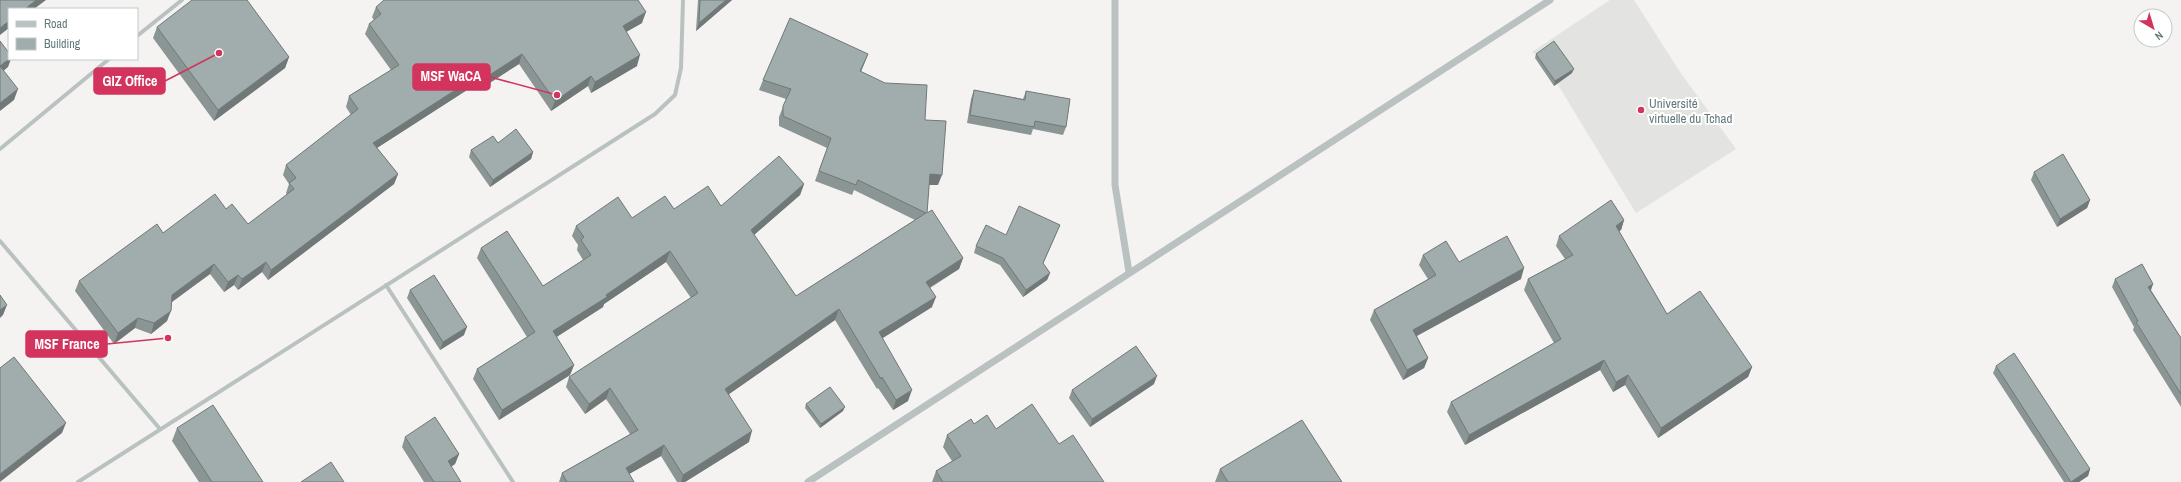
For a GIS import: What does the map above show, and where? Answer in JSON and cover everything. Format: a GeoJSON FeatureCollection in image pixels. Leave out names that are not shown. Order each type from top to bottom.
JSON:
{"type":"FeatureCollection","features":[{"type":"Feature","properties":{"kind":"street"},"geometry":{"type":"LineString","coordinates":[[138,35],[182,0]]}},
{"type":"Feature","properties":{"kind":"street"},"geometry":{"type":"LineString","coordinates":[[78,482],[160,428],[655,114],[674,95],[681,68],[683,0]]}},
{"type":"Feature","properties":{"kind":"street"},"geometry":{"type":"LineString","coordinates":[[1116,0],[1115,185],[1129,272]]}},
{"type":"Feature","properties":{"kind":"street"},"geometry":{"type":"LineString","coordinates":[[808,482],[1129,272],[1550,0]]}},
{"type":"Feature","properties":{"kind":"street"},"geometry":{"type":"LineString","coordinates":[[0,149],[108,60]]}},
{"type":"Feature","properties":{"kind":"street"},"geometry":{"type":"LineString","coordinates":[[0,241],[160,428]]}},
{"type":"Feature","properties":{"kind":"street"},"geometry":{"type":"LineString","coordinates":[[386,285],[513,482]]}},
{"type":"Feature","properties":{"kind":"shaded area","name":"Université virtuelle du Tchad"},"geometry":{"type":"Polygon","coordinates":[[[1610,0],[1634,0],[1680,72],[1736,149],[1636,213],[1541,57],[1532,52],[1610,0]]]}},
{"type":"Feature","properties":{"kind":"building"},"geometry":{"type":"Polygon","coordinates":[[[0,0],[36,0],[26,8],[8,8],[8,22],[0,28],[0,0]]]}},
{"type":"Feature","properties":{"kind":"building"},"geometry":{"type":"Polygon","coordinates":[[[192,0],[247,0],[289,57],[218,110],[157,27],[192,0]]]}},
{"type":"Feature","properties":{"kind":"building"},"geometry":{"type":"Polygon","coordinates":[[[384,0],[638,0],[646,12],[623,26],[640,55],[595,82],[591,76],[555,101],[522,54],[488,76],[485,71],[373,143],[398,174],[271,270],[266,262],[242,279],[238,275],[228,282],[214,264],[172,295],[171,311],[154,323],[138,318],[118,333],[79,281],[157,224],[163,233],[215,194],[226,209],[232,204],[248,224],[294,189],[289,183],[296,178],[286,165],[358,109],[349,96],[399,65],[369,24],[381,14],[376,7],[384,0]]]}},
{"type":"Feature","properties":{"kind":"building"},"geometry":{"type":"Polygon","coordinates":[[[700,0],[726,0],[699,23],[700,0]]]}},
{"type":"Feature","properties":{"kind":"building"},"geometry":{"type":"Polygon","coordinates":[[[790,18],[868,54],[860,71],[885,83],[927,85],[925,120],[946,121],[942,175],[930,174],[927,213],[932,210],[963,258],[926,282],[936,297],[879,332],[912,390],[896,400],[882,377],[881,379],[839,309],[725,389],[752,431],[683,475],[664,445],[626,468],[634,482],[567,482],[562,473],[638,430],[610,388],[589,404],[569,377],[698,293],[670,251],[606,295],[607,297],[553,331],[574,365],[502,410],[477,369],[535,332],[481,248],[507,231],[543,286],[591,255],[581,240],[584,237],[576,226],[618,197],[632,218],[665,196],[674,209],[708,186],[721,206],[779,156],[804,184],[751,230],[796,296],[926,213],[858,180],[856,185],[819,171],[831,138],[783,116],[783,106],[791,89],[763,80],[790,18]]]}},
{"type":"Feature","properties":{"kind":"building"},"geometry":{"type":"Polygon","coordinates":[[[0,41],[8,52],[8,60],[0,66],[0,41]]]}},
{"type":"Feature","properties":{"kind":"building"},"geometry":{"type":"Polygon","coordinates":[[[1554,41],[1574,69],[1555,81],[1536,54],[1554,41]]]}},
{"type":"Feature","properties":{"kind":"building"},"geometry":{"type":"Polygon","coordinates":[[[0,66],[18,89],[0,103],[0,66]]]}},
{"type":"Feature","properties":{"kind":"building"},"geometry":{"type":"Polygon","coordinates":[[[974,90],[1025,100],[1026,91],[1070,99],[1066,127],[1035,121],[1034,127],[970,115],[974,90]]]}},
{"type":"Feature","properties":{"kind":"building"},"geometry":{"type":"Polygon","coordinates":[[[516,129],[533,152],[493,180],[471,150],[493,136],[498,143],[516,129]]]}},
{"type":"Feature","properties":{"kind":"building"},"geometry":{"type":"Polygon","coordinates":[[[2063,154],[2090,200],[2060,219],[2034,172],[2063,154]]]}},
{"type":"Feature","properties":{"kind":"building"},"geometry":{"type":"Polygon","coordinates":[[[1611,200],[1624,220],[1616,226],[1667,314],[1700,291],[1752,367],[1661,428],[1628,375],[1616,382],[1604,360],[1469,435],[1451,402],[1561,339],[1528,279],[1573,255],[1559,236],[1611,200]]]}},
{"type":"Feature","properties":{"kind":"building"},"geometry":{"type":"Polygon","coordinates":[[[1019,206],[1060,225],[1043,263],[1050,273],[1026,290],[1003,258],[976,246],[986,225],[1006,235],[1019,206]]]}},
{"type":"Feature","properties":{"kind":"building"},"geometry":{"type":"Polygon","coordinates":[[[1507,236],[1524,268],[1413,330],[1428,358],[1407,370],[1374,310],[1436,275],[1423,255],[1446,241],[1459,262],[1507,236]]]}},
{"type":"Feature","properties":{"kind":"building"},"geometry":{"type":"Polygon","coordinates":[[[2142,264],[2153,284],[2148,287],[2181,338],[2181,394],[2136,322],[2138,321],[2115,279],[2142,264]]]}},
{"type":"Feature","properties":{"kind":"building"},"geometry":{"type":"Polygon","coordinates":[[[434,275],[467,327],[443,342],[410,290],[434,275]]]}},
{"type":"Feature","properties":{"kind":"building"},"geometry":{"type":"Polygon","coordinates":[[[0,295],[7,305],[0,310],[0,295]]]}},
{"type":"Feature","properties":{"kind":"building"},"geometry":{"type":"Polygon","coordinates":[[[1136,346],[1157,376],[1092,419],[1072,390],[1136,346]]]}},
{"type":"Feature","properties":{"kind":"building"},"geometry":{"type":"Polygon","coordinates":[[[2014,353],[2090,469],[2071,482],[1996,366],[2014,353]]]}},
{"type":"Feature","properties":{"kind":"building"},"geometry":{"type":"Polygon","coordinates":[[[14,357],[66,423],[0,474],[0,368],[14,357]]]}},
{"type":"Feature","properties":{"kind":"building"},"geometry":{"type":"Polygon","coordinates":[[[830,387],[845,407],[821,424],[806,404],[830,387]]]}},
{"type":"Feature","properties":{"kind":"building"},"geometry":{"type":"Polygon","coordinates":[[[1032,404],[1059,444],[1073,435],[1104,482],[943,482],[936,471],[961,456],[947,435],[971,419],[974,424],[987,415],[996,429],[1032,404]]]}},
{"type":"Feature","properties":{"kind":"building"},"geometry":{"type":"Polygon","coordinates":[[[213,405],[263,482],[212,482],[177,428],[213,405]]]}},
{"type":"Feature","properties":{"kind":"building"},"geometry":{"type":"Polygon","coordinates":[[[435,417],[459,454],[448,461],[461,482],[434,482],[405,437],[435,417]]]}},
{"type":"Feature","properties":{"kind":"building"},"geometry":{"type":"Polygon","coordinates":[[[1302,420],[1342,482],[1228,482],[1220,469],[1302,420]]]}},
{"type":"Feature","properties":{"kind":"building"},"geometry":{"type":"Polygon","coordinates":[[[331,462],[344,482],[301,482],[331,462]]]}},
{"type":"Feature","properties":{"kind":"place","name":"GIZ Office"},"geometry":{"type":"Point","coordinates":[219,53]}},
{"type":"Feature","properties":{"kind":"place","name":"MSF WaCA"},"geometry":{"type":"Point","coordinates":[557,95]}},
{"type":"Feature","properties":{"kind":"place","name":"Université virtuelle du Tchad"},"geometry":{"type":"Point","coordinates":[1641,110]}},
{"type":"Feature","properties":{"kind":"place","name":"MSF France"},"geometry":{"type":"Point","coordinates":[168,338]}}]}
